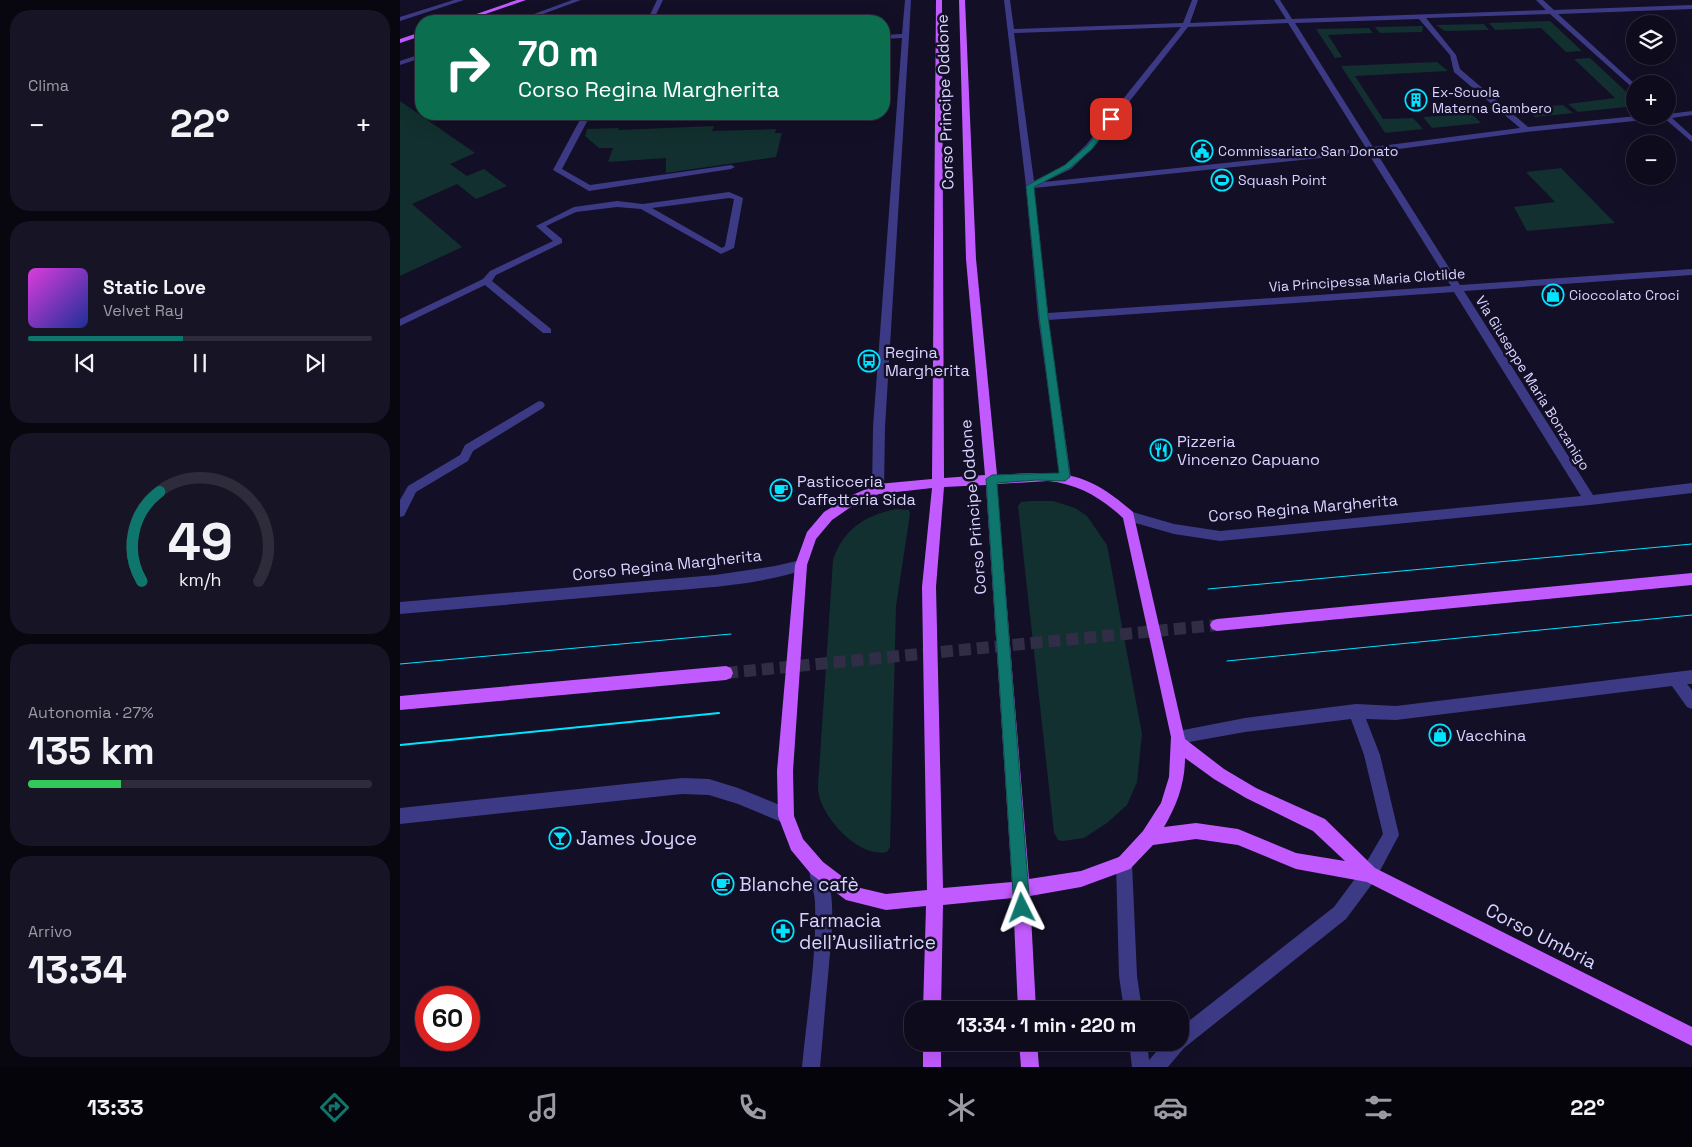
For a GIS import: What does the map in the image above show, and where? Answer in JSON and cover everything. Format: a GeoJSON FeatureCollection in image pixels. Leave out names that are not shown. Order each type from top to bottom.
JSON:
{"type":"FeatureCollection","features":[{"type":"Feature","properties":{"kind":"main road"},"geometry":{"type":"LineString","coordinates":[[477,15],[523,0]]}},
{"type":"Feature","properties":{"kind":"main road","name":"Corso Principe Oddone"},"geometry":{"type":"LineString","coordinates":[[932,1001],[935,899],[929,586],[938,483],[939,0]]}},
{"type":"Feature","properties":{"kind":"main road","name":"Corso Principe Oddone"},"geometry":{"type":"LineString","coordinates":[[962,0],[971,259],[992,479],[1021,890],[1027,1001]]}},
{"type":"Feature","properties":{"kind":"main road"},"geometry":{"type":"LineString","coordinates":[[400,41],[415,36]]}},
{"type":"Feature","properties":{"kind":"main road","name":"Corso Regina Margherita"},"geometry":{"type":"LineString","coordinates":[[801,565],[811,536],[828,516],[854,499],[878,489],[1037,476],[1065,477],[1086,484],[1109,498],[1129,516]]}},
{"type":"Feature","properties":{"kind":"main road"},"geometry":{"type":"LineString","coordinates":[[801,565],[785,771],[786,816],[796,844],[817,868],[852,894],[886,902],[1021,890],[1081,879],[1124,862],[1149,837],[1167,807],[1177,778],[1178,740],[1129,516]]}},
{"type":"Feature","properties":{"kind":"main road"},"geometry":{"type":"LineString","coordinates":[[1217,624],[1692,579]]}},
{"type":"Feature","properties":{"kind":"main road"},"geometry":{"type":"LineString","coordinates":[[400,703],[726,673]]}},
{"type":"Feature","properties":{"kind":"main road","name":"Corso Umbria"},"geometry":{"type":"LineString","coordinates":[[1178,740],[1219,774],[1251,793],[1318,824],[1370,874]]}},
{"type":"Feature","properties":{"kind":"main road","name":"Corso Umbria"},"geometry":{"type":"LineString","coordinates":[[1149,837],[1196,831],[1238,837],[1296,861],[1370,874],[1692,1037]]}},
{"type":"Feature","properties":{"kind":"main road"},"geometry":{"type":"LineString","coordinates":[[932,1051],[932,1067]]}},
{"type":"Feature","properties":{"kind":"main road"},"geometry":{"type":"LineString","coordinates":[[1029,1051],[1030,1067]]}},
{"type":"Feature","properties":{"kind":"street"},"geometry":{"type":"LineString","coordinates":[[415,15],[461,0]]}},
{"type":"Feature","properties":{"kind":"street"},"geometry":{"type":"LineString","coordinates":[[535,15],[578,0]]}},
{"type":"Feature","properties":{"kind":"street"},"geometry":{"type":"LineString","coordinates":[[653,15],[660,0]]}},
{"type":"Feature","properties":{"kind":"street"},"geometry":{"type":"LineString","coordinates":[[878,489],[879,427],[908,0]]}},
{"type":"Feature","properties":{"kind":"street"},"geometry":{"type":"LineString","coordinates":[[1007,0],[1030,186],[1043,316],[1065,477]]}},
{"type":"Feature","properties":{"kind":"street"},"geometry":{"type":"LineString","coordinates":[[1030,186],[1068,167],[1089,147],[1186,25],[1195,0]]}},
{"type":"Feature","properties":{"kind":"street","name":"Via Giuseppe Maria Bonzanigo"},"geometry":{"type":"LineString","coordinates":[[1277,0],[1590,500]]}},
{"type":"Feature","properties":{"kind":"street"},"geometry":{"type":"LineString","coordinates":[[1539,0],[1626,80]]}},
{"type":"Feature","properties":{"kind":"street"},"geometry":{"type":"LineString","coordinates":[[1011,31],[1692,7]]}},
{"type":"Feature","properties":{"kind":"street"},"geometry":{"type":"LineString","coordinates":[[400,20],[415,15]]}},
{"type":"Feature","properties":{"kind":"street"},"geometry":{"type":"LineString","coordinates":[[1421,17],[1452,55],[1458,70],[1526,130]]}},
{"type":"Feature","properties":{"kind":"street"},"geometry":{"type":"LineString","coordinates":[[890,37],[906,36]]}},
{"type":"Feature","properties":{"kind":"street"},"geometry":{"type":"LineString","coordinates":[[400,63],[415,58]]}},
{"type":"Feature","properties":{"kind":"street"},"geometry":{"type":"LineString","coordinates":[[1676,115],[1692,113]]}},
{"type":"Feature","properties":{"kind":"street"},"geometry":{"type":"LineString","coordinates":[[584,120],[557,170],[590,188],[731,167]]}},
{"type":"Feature","properties":{"kind":"street"},"geometry":{"type":"LineString","coordinates":[[1030,186],[1371,150],[1526,130],[1626,120]]}},
{"type":"Feature","properties":{"kind":"street"},"geometry":{"type":"LineString","coordinates":[[1675,125],[1692,140]]}},
{"type":"Feature","properties":{"kind":"street"},"geometry":{"type":"LineString","coordinates":[[400,323],[486,280],[493,273],[559,241],[540,226],[574,210],[617,204],[643,207],[728,195],[739,198],[729,248],[721,251],[643,207]]}},
{"type":"Feature","properties":{"kind":"street","name":"Via Principessa Maria Clotilde"},"geometry":{"type":"LineString","coordinates":[[1043,316],[1692,272]]}},
{"type":"Feature","properties":{"kind":"street"},"geometry":{"type":"LineString","coordinates":[[486,280],[547,331]]}},
{"type":"Feature","properties":{"kind":"street"},"geometry":{"type":"LineString","coordinates":[[400,512],[412,489],[464,458],[469,448],[539,405]]}},
{"type":"Feature","properties":{"kind":"street","name":"Corso Regina Margherita"},"geometry":{"type":"LineString","coordinates":[[1129,516],[1168,529],[1193,534],[1220,536],[1590,500],[1692,488]]}},
{"type":"Feature","properties":{"kind":"street","name":"Corso Regina Margherita"},"geometry":{"type":"LineString","coordinates":[[400,608],[715,581],[775,572],[801,565]]}},
{"type":"Feature","properties":{"kind":"street"},"geometry":{"type":"LineString","coordinates":[[1178,740],[1245,724],[1356,711],[1396,713],[1692,677]]}},
{"type":"Feature","properties":{"kind":"street"},"geometry":{"type":"LineString","coordinates":[[1674,678],[1692,702]]}},
{"type":"Feature","properties":{"kind":"street"},"geometry":{"type":"LineString","coordinates":[[1189,1033],[1340,913],[1370,874],[1391,835],[1372,755],[1356,711]]}},
{"type":"Feature","properties":{"kind":"street"},"geometry":{"type":"LineString","coordinates":[[400,816],[682,786],[709,787],[738,796],[786,816]]}},
{"type":"Feature","properties":{"kind":"street"},"geometry":{"type":"LineString","coordinates":[[1124,862],[1128,976],[1132,1001]]}},
{"type":"Feature","properties":{"kind":"street"},"geometry":{"type":"LineString","coordinates":[[810,1067],[824,922],[824,894],[817,868]]}},
{"type":"Feature","properties":{"kind":"street"},"geometry":{"type":"LineString","coordinates":[[1139,1051],[1141,1067]]}},
{"type":"Feature","properties":{"kind":"street"},"geometry":{"type":"LineString","coordinates":[[1156,1067],[1170,1051]]}},
{"type":"Feature","properties":{"kind":"green space"},"geometry":{"type":"Polygon","coordinates":[[[1550,21],[1582,51],[1566,52],[1541,28],[1495,30],[1489,23],[1550,21]]]}},
{"type":"Feature","properties":{"kind":"green space"},"geometry":{"type":"Polygon","coordinates":[[[1484,24],[1489,30],[1445,31],[1436,25],[1484,24]]]}},
{"type":"Feature","properties":{"kind":"green space"},"geometry":{"type":"Polygon","coordinates":[[[1423,26],[1422,32],[1380,33],[1375,27],[1423,26]]]}},
{"type":"Feature","properties":{"kind":"green space"},"geometry":{"type":"Polygon","coordinates":[[[1369,28],[1373,33],[1328,35],[1342,57],[1335,58],[1316,29],[1369,28]]]}},
{"type":"Feature","properties":{"kind":"green space"},"geometry":{"type":"Polygon","coordinates":[[[1590,58],[1626,92],[1626,107],[1578,112],[1568,104],[1615,98],[1574,59],[1590,58]]]}},
{"type":"Feature","properties":{"kind":"green space"},"geometry":{"type":"Polygon","coordinates":[[[1437,62],[1448,71],[1355,76],[1383,119],[1413,118],[1423,129],[1385,133],[1341,66],[1437,62]]]}},
{"type":"Feature","properties":{"kind":"green space"},"geometry":{"type":"Polygon","coordinates":[[[400,101],[415,111],[415,120],[427,120],[475,153],[450,164],[467,176],[484,169],[507,186],[476,199],[457,184],[412,204],[462,247],[400,276],[400,101]]]}},
{"type":"Feature","properties":{"kind":"green space"},"geometry":{"type":"Polygon","coordinates":[[[1563,105],[1573,113],[1535,117],[1525,108],[1563,105]]]}},
{"type":"Feature","properties":{"kind":"green space"},"geometry":{"type":"Polygon","coordinates":[[[1472,114],[1481,123],[1432,128],[1423,117],[1472,114]]]}},
{"type":"Feature","properties":{"kind":"green space"},"geometry":{"type":"Polygon","coordinates":[[[714,126],[712,131],[776,129],[775,133],[782,133],[776,157],[666,173],[666,158],[608,162],[613,148],[599,148],[585,136],[587,129],[619,128],[618,130],[714,126]]]}},
{"type":"Feature","properties":{"kind":"green space"},"geometry":{"type":"Polygon","coordinates":[[[1561,168],[1615,223],[1527,231],[1514,207],[1555,202],[1526,172],[1561,168]]]}},
{"type":"Feature","properties":{"kind":"green space"},"geometry":{"type":"Polygon","coordinates":[[[1053,501],[1075,508],[1087,516],[1107,545],[1142,734],[1137,782],[1127,805],[1107,823],[1084,838],[1063,841],[1058,840],[1054,833],[1018,506],[1021,502],[1053,501]]]}},
{"type":"Feature","properties":{"kind":"green space"},"geometry":{"type":"Polygon","coordinates":[[[896,509],[909,510],[910,514],[896,606],[890,847],[887,852],[877,852],[856,844],[837,827],[824,808],[819,796],[818,782],[833,560],[843,540],[857,525],[875,515],[896,509]]]}},
{"type":"Feature","properties":{"kind":"tunnel"},"geometry":{"type":"LineString","coordinates":[[726,673],[1217,625]]}},
{"type":"Feature","properties":{"kind":"tram line"},"geometry":{"type":"LineString","coordinates":[[1208,589],[1692,544]]}},
{"type":"Feature","properties":{"kind":"tram line"},"geometry":{"type":"LineString","coordinates":[[1227,661],[1692,615]]}},
{"type":"Feature","properties":{"kind":"tram line"},"geometry":{"type":"LineString","coordinates":[[400,664],[731,634]]}},
{"type":"Feature","properties":{"kind":"tram line"},"geometry":{"type":"LineString","coordinates":[[400,745],[719,713]]}},
{"type":"Feature","properties":{"kind":"place","name":"Ex-Scuola Materna Gambero"},"geometry":{"type":"Point","coordinates":[1416,100]}},
{"type":"Feature","properties":{"kind":"place","name":"Commissariato San Donato"},"geometry":{"type":"Point","coordinates":[1202,151]}},
{"type":"Feature","properties":{"kind":"place","name":"Squash Point"},"geometry":{"type":"Point","coordinates":[1222,180]}},
{"type":"Feature","properties":{"kind":"place","name":"Cioccolato Croci"},"geometry":{"type":"Point","coordinates":[1553,295]}},
{"type":"Feature","properties":{"kind":"place","name":"Regina Margherita"},"geometry":{"type":"Point","coordinates":[869,361]}},
{"type":"Feature","properties":{"kind":"place","name":"Pizzeria Vincenzo Capuano"},"geometry":{"type":"Point","coordinates":[1161,450]}},
{"type":"Feature","properties":{"kind":"place","name":"Pasticceria Caffetteria Sida"},"geometry":{"type":"Point","coordinates":[781,490]}},
{"type":"Feature","properties":{"kind":"place","name":"Vacchina"},"geometry":{"type":"Point","coordinates":[1440,735]}},
{"type":"Feature","properties":{"kind":"place","name":"James Joyce"},"geometry":{"type":"Point","coordinates":[560,838]}},
{"type":"Feature","properties":{"kind":"place","name":"Blanche cafè"},"geometry":{"type":"Point","coordinates":[723,884]}},
{"type":"Feature","properties":{"kind":"place","name":"Farmacia dell'Ausiliatrice"},"geometry":{"type":"Point","coordinates":[783,931]}},
{"type":"Feature","properties":{"kind":"route"},"geometry":{"type":"LineString","coordinates":[[1022,908],[992,479],[1037,476],[1065,477],[1043,316],[1030,186],[1068,167],[1089,147],[1111,119]]}}]}
